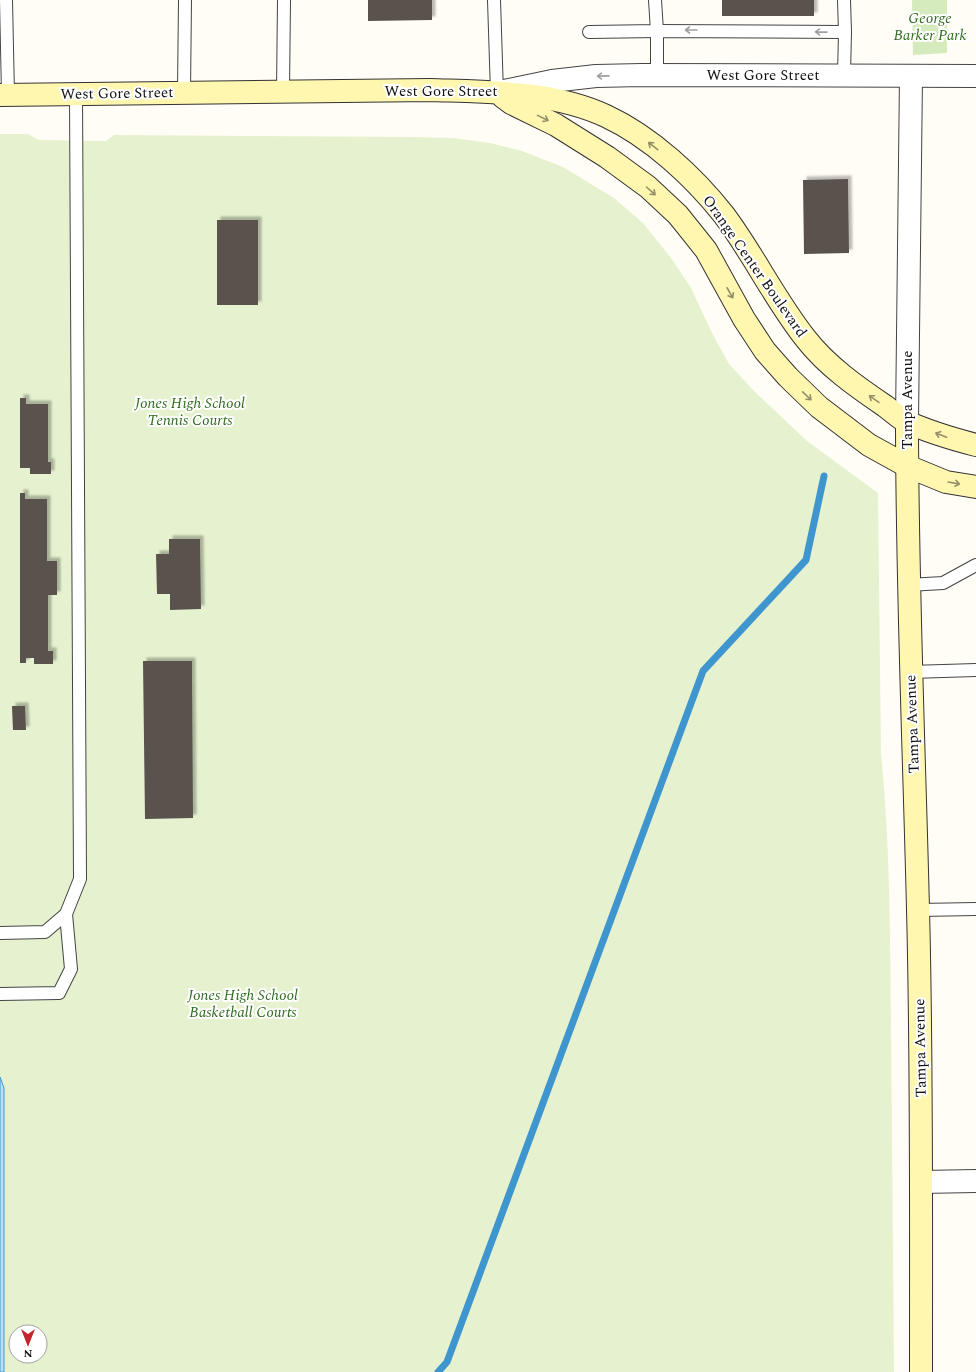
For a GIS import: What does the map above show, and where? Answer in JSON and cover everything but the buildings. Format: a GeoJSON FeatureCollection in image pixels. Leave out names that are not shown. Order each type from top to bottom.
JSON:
{"type":"FeatureCollection","features":[{"type":"Feature","properties":{"kind":"street","name":"West Gore Street"},"geometry":{"type":"LineString","coordinates":[[4,95],[430,90],[497,93],[552,81],[596,76],[976,76]]}},
{"type":"Feature","properties":{"kind":"street","name":"Tampa Avenue"},"geometry":{"type":"LineString","coordinates":[[911,76],[907,466],[910,672],[918,910],[921,1182],[921,1372]]}},
{"type":"Feature","properties":{"kind":"street","name":"Orange Center Boulevard"},"geometry":{"type":"LineString","coordinates":[[497,93],[528,96],[572,104],[606,116],[636,132],[695,182],[725,216],[783,308],[807,341],[833,367],[863,391],[907,421],[947,437],[976,445]]}},
{"type":"Feature","properties":{"kind":"street","name":"Orange Center Boulevard"},"geometry":{"type":"LineString","coordinates":[[497,93],[511,103],[556,125],[607,157],[648,187],[678,215],[706,250],[744,319],[765,351],[788,377],[819,407],[869,445],[907,466],[946,482],[976,487]]}},
{"type":"Feature","properties":{"kind":"street"},"geometry":{"type":"LineString","coordinates":[[921,1182],[976,1181]]}},
{"type":"Feature","properties":{"kind":"lane"},"geometry":{"type":"LineString","coordinates":[[4,95],[6,0]]}},
{"type":"Feature","properties":{"kind":"lane"},"geometry":{"type":"LineString","coordinates":[[184,92],[185,0]]}},
{"type":"Feature","properties":{"kind":"lane"},"geometry":{"type":"LineString","coordinates":[[283,92],[284,0]]}},
{"type":"Feature","properties":{"kind":"lane"},"geometry":{"type":"LineString","coordinates":[[494,0],[497,93]]}},
{"type":"Feature","properties":{"kind":"lane"},"geometry":{"type":"LineString","coordinates":[[650,75],[657,31],[654,0]]}},
{"type":"Feature","properties":{"kind":"lane"},"geometry":{"type":"LineString","coordinates":[[844,0],[844,75]]}},
{"type":"Feature","properties":{"kind":"lane"},"geometry":{"type":"LineString","coordinates":[[589,32],[845,32]]}},
{"type":"Feature","properties":{"kind":"lane"},"geometry":{"type":"LineString","coordinates":[[0,994],[59,993],[71,970],[66,914],[80,879],[76,94]]}},
{"type":"Feature","properties":{"kind":"lane"},"geometry":{"type":"LineString","coordinates":[[908,585],[943,583],[976,565]]}},
{"type":"Feature","properties":{"kind":"lane"},"geometry":{"type":"LineString","coordinates":[[910,672],[976,670]]}},
{"type":"Feature","properties":{"kind":"lane"},"geometry":{"type":"LineString","coordinates":[[918,910],[976,909]]}},
{"type":"Feature","properties":{"kind":"lane"},"geometry":{"type":"LineString","coordinates":[[0,932],[45,932],[66,914]]}},
{"type":"Feature","properties":{"kind":"green space","name":"George Barker Park"},"geometry":{"type":"Polygon","coordinates":[[[912,0],[947,0],[947,53],[913,55],[912,0]]]}},
{"type":"Feature","properties":{"kind":"green space"},"geometry":{"type":"Polygon","coordinates":[[[0,134],[28,134],[39,140],[106,141],[114,135],[453,138],[490,143],[522,151],[563,167],[614,198],[643,223],[671,258],[691,288],[713,335],[729,364],[755,392],[807,441],[878,493],[881,754],[888,854],[890,921],[894,1372],[0,1372],[0,134]]]}},
{"type":"Feature","properties":{"kind":"water"},"geometry":{"type":"Polygon","coordinates":[[[0,1077],[4,1088],[4,1372],[0,1372],[0,1077]]]}},
{"type":"Feature","properties":{"kind":"waterway"},"geometry":{"type":"LineString","coordinates":[[438,1372],[447,1362],[703,671],[806,560],[824,476]]}},
{"type":"Feature","properties":{"kind":"park label","name":"Jones High School Tennis Courts"},"geometry":{"type":"Point","coordinates":[190,412]}},
{"type":"Feature","properties":{"kind":"park label","name":"Jones High School Basketball Courts"},"geometry":{"type":"Point","coordinates":[243,1004]}}]}
